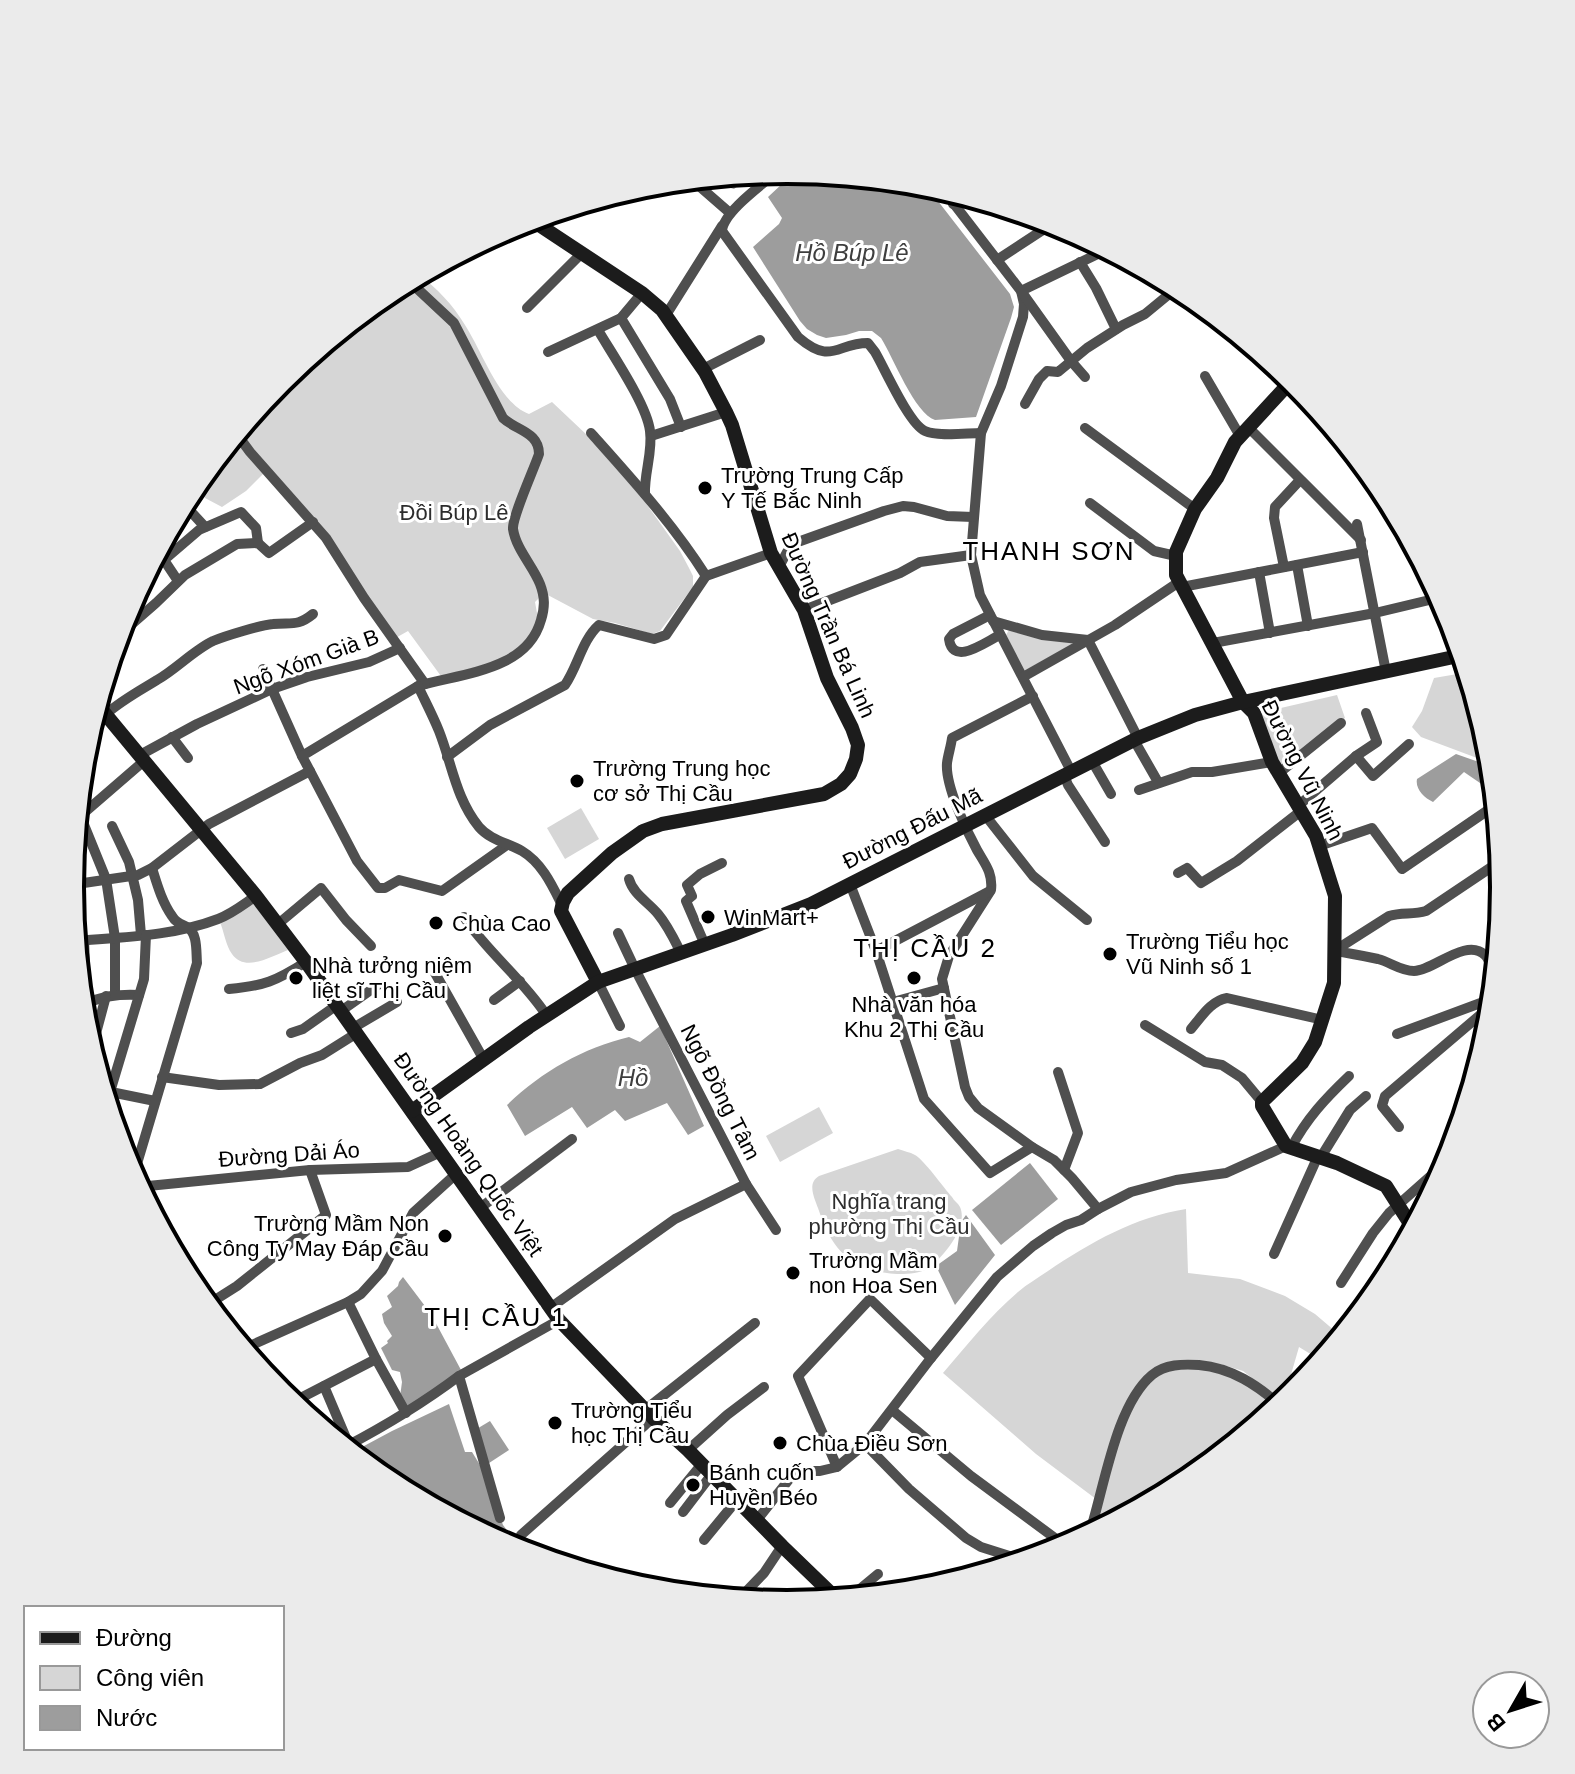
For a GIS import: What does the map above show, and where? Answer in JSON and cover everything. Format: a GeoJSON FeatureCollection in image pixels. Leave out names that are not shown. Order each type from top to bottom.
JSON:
{"type":"FeatureCollection","features":[{"type":"Feature","properties":{"kind":"street"},"geometry":{"type":"LineString","coordinates":[[666,315],[730,213],[763,185]]}},
{"type":"Feature","properties":{"kind":"street"},"geometry":{"type":"LineString","coordinates":[[703,189],[730,213]]}},
{"type":"Feature","properties":{"kind":"street"},"geometry":{"type":"LineString","coordinates":[[953,204],[1085,377]]}},
{"type":"Feature","properties":{"kind":"street"},"geometry":{"type":"LineString","coordinates":[[723,225],[723,233],[804,342],[830,353],[868,343],[920,428],[929,432],[981,433]]}},
{"type":"Feature","properties":{"kind":"street","name":"Đường Trần Bá Linh"},"geometry":{"type":"LineString","coordinates":[[543,228],[642,293],[666,315],[703,369],[732,425],[771,553],[804,610],[827,678],[858,745],[856,759],[846,779],[833,789],[816,796],[662,824],[643,831],[575,886],[562,905]]}},
{"type":"Feature","properties":{"kind":"street"},"geometry":{"type":"LineString","coordinates":[[997,260],[1041,231]]}},
{"type":"Feature","properties":{"kind":"street"},"geometry":{"type":"LineString","coordinates":[[527,308],[581,254]]}},
{"type":"Feature","properties":{"kind":"street"},"geometry":{"type":"LineString","coordinates":[[1021,291],[1096,255]]}},
{"type":"Feature","properties":{"kind":"street"},"geometry":{"type":"LineString","coordinates":[[1080,262],[1116,329]]}},
{"type":"Feature","properties":{"kind":"street"},"geometry":{"type":"LineString","coordinates":[[302,756],[422,685],[509,660],[527,647],[539,628],[545,603],[540,583],[513,530],[515,516],[539,454],[539,445],[536,439],[503,418],[454,323],[418,289]]}},
{"type":"Feature","properties":{"kind":"street"},"geometry":{"type":"LineString","coordinates":[[1021,291],[1023,317],[1001,386],[981,433],[971,555],[980,595],[1033,696],[1068,773],[1068,785],[1105,842]]}},
{"type":"Feature","properties":{"kind":"street"},"geometry":{"type":"LineString","coordinates":[[548,352],[621,318],[642,293]]}},
{"type":"Feature","properties":{"kind":"street"},"geometry":{"type":"LineString","coordinates":[[1025,404],[1047,371],[1058,372],[1167,296]]}},
{"type":"Feature","properties":{"kind":"street"},"geometry":{"type":"LineString","coordinates":[[621,318],[670,399],[681,427]]}},
{"type":"Feature","properties":{"kind":"street"},"geometry":{"type":"LineString","coordinates":[[598,330],[650,427],[645,494]]}},
{"type":"Feature","properties":{"kind":"street"},"geometry":{"type":"LineString","coordinates":[[703,369],[760,340]]}},
{"type":"Feature","properties":{"kind":"street"},"geometry":{"type":"LineString","coordinates":[[1205,376],[1244,431],[1300,480],[1362,546]]}},
{"type":"Feature","properties":{"kind":"street"},"geometry":{"type":"LineString","coordinates":[[1181,584],[1176,575],[1176,556],[1195,509],[1217,478],[1235,442],[1284,389]]}},
{"type":"Feature","properties":{"kind":"street"},"geometry":{"type":"LineString","coordinates":[[651,436],[726,412]]}},
{"type":"Feature","properties":{"kind":"street"},"geometry":{"type":"LineString","coordinates":[[1085,428],[1195,509]]}},
{"type":"Feature","properties":{"kind":"street"},"geometry":{"type":"LineString","coordinates":[[591,433],[645,494],[706,576]]}},
{"type":"Feature","properties":{"kind":"street"},"geometry":{"type":"LineString","coordinates":[[243,442],[326,538],[400,648],[422,685],[463,803],[482,831],[523,852],[547,876],[562,905],[564,918],[620,1026]]}},
{"type":"Feature","properties":{"kind":"street"},"geometry":{"type":"LineString","coordinates":[[1284,567],[1273,513],[1300,480]]}},
{"type":"Feature","properties":{"kind":"street"},"geometry":{"type":"LineString","coordinates":[[1090,503],[1154,551],[1176,556]]}},
{"type":"Feature","properties":{"kind":"street"},"geometry":{"type":"LineString","coordinates":[[779,567],[795,543],[903,506],[934,514],[973,517]]}},
{"type":"Feature","properties":{"kind":"street"},"geometry":{"type":"LineString","coordinates":[[166,558],[199,530],[241,512],[256,528],[258,543],[269,553],[313,522]]}},
{"type":"Feature","properties":{"kind":"street"},"geometry":{"type":"LineString","coordinates":[[192,513],[205,527]]}},
{"type":"Feature","properties":{"kind":"street"},"geometry":{"type":"LineString","coordinates":[[1357,524],[1386,672]]}},
{"type":"Feature","properties":{"kind":"street"},"geometry":{"type":"LineString","coordinates":[[138,619],[185,575],[237,544],[258,543]]}},
{"type":"Feature","properties":{"kind":"street"},"geometry":{"type":"LineString","coordinates":[[1023,677],[1181,584],[1297,565],[1362,546]]}},
{"type":"Feature","properties":{"kind":"street"},"geometry":{"type":"LineString","coordinates":[[447,757],[490,725],[565,685],[592,631],[599,625],[654,639],[662,637],[706,576],[771,553]]}},
{"type":"Feature","properties":{"kind":"street"},"geometry":{"type":"LineString","coordinates":[[804,610],[900,573],[920,562],[971,555]]}},
{"type":"Feature","properties":{"kind":"street"},"geometry":{"type":"LineString","coordinates":[[165,561],[178,581]]}},
{"type":"Feature","properties":{"kind":"street"},"geometry":{"type":"LineString","coordinates":[[1297,565],[1308,626]]}},
{"type":"Feature","properties":{"kind":"street"},"geometry":{"type":"LineString","coordinates":[[1259,572],[1270,633]]}},
{"type":"Feature","properties":{"kind":"street","name":"Đường Vũ Ninh"},"geometry":{"type":"LineString","coordinates":[[1181,584],[1243,702],[1254,713],[1275,768],[1316,836],[1335,896],[1334,983],[1323,1020],[1315,1042],[1302,1063],[1262,1102]]}},
{"type":"Feature","properties":{"kind":"street"},"geometry":{"type":"LineString","coordinates":[[1213,643],[1429,600]]}},
{"type":"Feature","properties":{"kind":"street"},"geometry":{"type":"LineString","coordinates":[[109,703],[159,679],[211,642],[273,624],[290,625],[304,621],[313,614]]}},
{"type":"Feature","properties":{"kind":"street"},"geometry":{"type":"LineString","coordinates":[[1000,635],[963,653],[955,652],[950,646],[949,639],[953,634],[992,618],[1042,635],[1088,640]]}},
{"type":"Feature","properties":{"kind":"street"},"geometry":{"type":"LineString","coordinates":[[1088,640],[1158,782]]}},
{"type":"Feature","properties":{"kind":"street","name":"Ngõ Xóm Già B"},"geometry":{"type":"LineString","coordinates":[[89,807],[142,758],[172,737],[272,689],[369,662],[400,648]]}},
{"type":"Feature","properties":{"kind":"street","name":"Đường Đấu Mã"},"geometry":{"type":"LineString","coordinates":[[412,1111],[598,982],[793,911],[1136,739],[1195,715],[1243,702],[1453,657]]}},
{"type":"Feature","properties":{"kind":"street"},"geometry":{"type":"LineString","coordinates":[[263,669],[302,756],[357,861],[378,888],[385,888],[399,880],[442,891],[507,845]]}},
{"type":"Feature","properties":{"kind":"street"},"geometry":{"type":"LineString","coordinates":[[1033,696],[952,738],[947,766],[955,799],[992,881],[991,890],[949,956],[942,979],[969,1097],[978,1108],[1054,1160],[1098,1209]]}},
{"type":"Feature","properties":{"kind":"street"},"geometry":{"type":"LineString","coordinates":[[1178,873],[1187,868],[1201,883],[1237,861],[1300,808],[1356,756],[1377,742],[1366,713]]}},
{"type":"Feature","properties":{"kind":"street","name":"Đường Hoàng Quốc Việt"},"geometry":{"type":"LineString","coordinates":[[106,715],[278,924],[554,1314],[649,1414],[827,1589]]}},
{"type":"Feature","properties":{"kind":"street"},"geometry":{"type":"LineString","coordinates":[[1139,790],[1192,772],[1275,768],[1341,723]]}},
{"type":"Feature","properties":{"kind":"street"},"geometry":{"type":"LineString","coordinates":[[172,737],[188,758]]}},
{"type":"Feature","properties":{"kind":"street"},"geometry":{"type":"LineString","coordinates":[[1356,756],[1373,776],[1409,744]]}},
{"type":"Feature","properties":{"kind":"street"},"geometry":{"type":"LineString","coordinates":[[1092,761],[1111,794]]}},
{"type":"Feature","properties":{"kind":"street"},"geometry":{"type":"LineString","coordinates":[[84,882],[132,875],[152,868],[201,829],[310,771]]}},
{"type":"Feature","properties":{"kind":"street"},"geometry":{"type":"LineString","coordinates":[[1319,846],[1372,828],[1402,869],[1486,811]]}},
{"type":"Feature","properties":{"kind":"street"},"geometry":{"type":"LineString","coordinates":[[985,815],[1033,876],[1087,920]]}},
{"type":"Feature","properties":{"kind":"street"},"geometry":{"type":"LineString","coordinates":[[111,1078],[144,979],[144,935],[138,900],[129,862],[112,826]]}},
{"type":"Feature","properties":{"kind":"street"},"geometry":{"type":"LineString","coordinates":[[87,832],[106,879],[115,938],[111,995],[99,1029]]}},
{"type":"Feature","properties":{"kind":"street"},"geometry":{"type":"LineString","coordinates":[[705,945],[686,901],[692,896],[687,885],[722,863]]}},
{"type":"Feature","properties":{"kind":"street"},"geometry":{"type":"LineString","coordinates":[[139,1157],[197,963],[195,939],[190,928],[180,925],[172,916],[152,868]]}},
{"type":"Feature","properties":{"kind":"street"},"geometry":{"type":"LineString","coordinates":[[1334,951],[1389,916],[1426,911],[1490,868]]}},
{"type":"Feature","properties":{"kind":"street"},"geometry":{"type":"LineString","coordinates":[[629,879],[631,888],[668,928],[681,953]]}},
{"type":"Feature","properties":{"kind":"street"},"geometry":{"type":"LineString","coordinates":[[850,884],[876,951],[924,1099],[990,1173],[1032,1147]]}},
{"type":"Feature","properties":{"kind":"street"},"geometry":{"type":"LineString","coordinates":[[278,924],[321,888],[371,946]]}},
{"type":"Feature","properties":{"kind":"street"},"geometry":{"type":"LineString","coordinates":[[876,951],[991,890]]}},
{"type":"Feature","properties":{"kind":"street"},"geometry":{"type":"LineString","coordinates":[[87,940],[190,928],[223,917],[256,896]]}},
{"type":"Feature","properties":{"kind":"street"},"geometry":{"type":"LineString","coordinates":[[464,917],[477,937],[520,981],[547,1016]]}},
{"type":"Feature","properties":{"kind":"street","name":"Ngõ Đồng Tâm"},"geometry":{"type":"LineString","coordinates":[[618,933],[746,1184],[776,1230]]}},
{"type":"Feature","properties":{"kind":"street"},"geometry":{"type":"LineString","coordinates":[[1334,951],[1380,959],[1416,971],[1454,954],[1476,951],[1487,959]]}},
{"type":"Feature","properties":{"kind":"street"},"geometry":{"type":"LineString","coordinates":[[229,989],[259,986],[284,976],[306,962]]}},
{"type":"Feature","properties":{"kind":"street"},"geometry":{"type":"LineString","coordinates":[[435,973],[484,1060]]}},
{"type":"Feature","properties":{"kind":"street"},"geometry":{"type":"LineString","coordinates":[[494,1000],[520,981]]}},
{"type":"Feature","properties":{"kind":"street"},"geometry":{"type":"LineString","coordinates":[[291,1033],[378,985]]}},
{"type":"Feature","properties":{"kind":"street"},"geometry":{"type":"LineString","coordinates":[[893,1002],[944,988]]}},
{"type":"Feature","properties":{"kind":"street"},"geometry":{"type":"LineString","coordinates":[[94,1001],[111,995],[139,995]]}},
{"type":"Feature","properties":{"kind":"street"},"geometry":{"type":"LineString","coordinates":[[1191,1029],[1209,1007],[1219,999],[1227,998],[1323,1020]]}},
{"type":"Feature","properties":{"kind":"street"},"geometry":{"type":"LineString","coordinates":[[162,1077],[219,1085],[260,1084],[322,1055],[397,1002]]}},
{"type":"Feature","properties":{"kind":"street"},"geometry":{"type":"LineString","coordinates":[[1397,1034],[1480,1006]]}},
{"type":"Feature","properties":{"kind":"street"},"geometry":{"type":"LineString","coordinates":[[1399,1127],[1382,1106],[1385,1096],[1479,1014]]}},
{"type":"Feature","properties":{"kind":"street"},"geometry":{"type":"LineString","coordinates":[[1145,1025],[1205,1062],[1222,1065],[1242,1078],[1262,1102],[1264,1110],[1289,1147],[1337,1163],[1386,1186],[1407,1219]]}},
{"type":"Feature","properties":{"kind":"street"},"geometry":{"type":"LineString","coordinates":[[1058,1072],[1078,1133],[1064,1170]]}},
{"type":"Feature","properties":{"kind":"street"},"geometry":{"type":"LineString","coordinates":[[757,1520],[791,1477],[837,1467],[865,1444],[986,1291],[1014,1262],[1052,1233],[1131,1192],[1176,1180],[1226,1173],[1289,1147],[1305,1122],[1349,1076]]}},
{"type":"Feature","properties":{"kind":"street"},"geometry":{"type":"LineString","coordinates":[[115,1094],[155,1101]]}},
{"type":"Feature","properties":{"kind":"street"},"geometry":{"type":"LineString","coordinates":[[1274,1254],[1320,1157],[1350,1110],[1366,1096]]}},
{"type":"Feature","properties":{"kind":"street"},"geometry":{"type":"LineString","coordinates":[[480,1208],[572,1139]]}},
{"type":"Feature","properties":{"kind":"street","name":"Đường Dải Áo"},"geometry":{"type":"LineString","coordinates":[[151,1186],[310,1170],[408,1167],[441,1152]]}},
{"type":"Feature","properties":{"kind":"street"},"geometry":{"type":"LineString","coordinates":[[217,1298],[326,1215],[310,1170]]}},
{"type":"Feature","properties":{"kind":"street"},"geometry":{"type":"LineString","coordinates":[[254,1345],[348,1302],[373,1283],[413,1213],[456,1174]]}},
{"type":"Feature","properties":{"kind":"street"},"geometry":{"type":"LineString","coordinates":[[1341,1283],[1373,1233],[1397,1204],[1427,1179]]}},
{"type":"Feature","properties":{"kind":"street"},"geometry":{"type":"LineString","coordinates":[[355,1442],[406,1413],[554,1314],[675,1219],[746,1184]]}},
{"type":"Feature","properties":{"kind":"street"},"geometry":{"type":"LineString","coordinates":[[837,1467],[798,1376],[870,1299],[931,1358]]}},
{"type":"Feature","properties":{"kind":"street"},"geometry":{"type":"LineString","coordinates":[[348,1302],[406,1413]]}},
{"type":"Feature","properties":{"kind":"street"},"geometry":{"type":"LineString","coordinates":[[521,1535],[649,1414],[755,1323]]}},
{"type":"Feature","properties":{"kind":"street"},"geometry":{"type":"LineString","coordinates":[[303,1397],[376,1359]]}},
{"type":"Feature","properties":{"kind":"street"},"geometry":{"type":"LineString","coordinates":[[1093,1521],[1123,1418],[1135,1395],[1153,1374],[1169,1366],[1211,1366],[1241,1376],[1270,1398]]}},
{"type":"Feature","properties":{"kind":"street"},"geometry":{"type":"LineString","coordinates":[[459,1376],[500,1518]]}},
{"type":"Feature","properties":{"kind":"street"},"geometry":{"type":"LineString","coordinates":[[324,1386],[341,1430]]}},
{"type":"Feature","properties":{"kind":"street"},"geometry":{"type":"LineString","coordinates":[[688,1450],[764,1387]]}},
{"type":"Feature","properties":{"kind":"street"},"geometry":{"type":"LineString","coordinates":[[892,1410],[971,1476],[1055,1538]]}},
{"type":"Feature","properties":{"kind":"street"},"geometry":{"type":"LineString","coordinates":[[865,1444],[909,1489],[966,1538],[981,1547],[1007,1555]]}},
{"type":"Feature","properties":{"kind":"street"},"geometry":{"type":"LineString","coordinates":[[670,1503],[707,1469]]}},
{"type":"Feature","properties":{"kind":"street"},"geometry":{"type":"LineString","coordinates":[[683,1512],[707,1469]]}},
{"type":"Feature","properties":{"kind":"street"},"geometry":{"type":"LineString","coordinates":[[704,1540],[737,1500]]}},
{"type":"Feature","properties":{"kind":"street"},"geometry":{"type":"LineString","coordinates":[[748,1589],[782,1546]]}},
{"type":"Feature","properties":{"kind":"street"},"geometry":{"type":"LineString","coordinates":[[864,1586],[878,1574]]}},
{"type":"Feature","properties":{"kind":"green space","name":"Đồi Búp Lê"},"geometry":{"type":"Polygon","coordinates":[[[428,283],[455,311],[500,388],[518,408],[529,414],[552,402],[588,436],[645,502],[680,551],[693,576],[693,587],[660,631],[652,634],[593,619],[544,593],[535,602],[539,624],[531,640],[513,662],[446,683],[408,631],[392,640],[328,539],[265,472],[246,491],[222,507],[203,496],[229,459],[290,390],[359,329],[428,283]]]}},
{"type":"Feature","properties":{"kind":"green space"},"geometry":{"type":"Polygon","coordinates":[[[1009,630],[1073,644],[1024,671],[1006,635],[1009,630]]]}},
{"type":"Feature","properties":{"kind":"green space"},"geometry":{"type":"Polygon","coordinates":[[[1458,674],[1479,759],[1421,737],[1412,727],[1422,711],[1434,678],[1458,674]]]}},
{"type":"Feature","properties":{"kind":"green space"},"geometry":{"type":"Polygon","coordinates":[[[1337,695],[1345,718],[1279,768],[1259,713],[1337,695]]]}},
{"type":"Feature","properties":{"kind":"green space"},"geometry":{"type":"Polygon","coordinates":[[[581,808],[599,839],[565,859],[547,828],[581,808]]]}},
{"type":"Feature","properties":{"kind":"green space"},"geometry":{"type":"Polygon","coordinates":[[[252,902],[288,950],[251,963],[237,960],[230,951],[220,922],[252,902]]]}},
{"type":"Feature","properties":{"kind":"green space"},"geometry":{"type":"Polygon","coordinates":[[[819,1107],[833,1133],[780,1162],[766,1136],[819,1107]]]}},
{"type":"Feature","properties":{"kind":"green space","name":"Nghĩa trang phường Thị Cầu"},"geometry":{"type":"Polygon","coordinates":[[[898,1149],[915,1155],[924,1163],[959,1206],[962,1215],[957,1233],[940,1258],[920,1272],[897,1274],[867,1268],[846,1256],[830,1236],[812,1190],[813,1182],[819,1176],[898,1149]]]}},
{"type":"Feature","properties":{"kind":"green space"},"geometry":{"type":"Polygon","coordinates":[[[1186,1209],[1188,1273],[1240,1279],[1285,1296],[1334,1330],[1312,1355],[1299,1347],[1290,1379],[1274,1395],[1243,1371],[1220,1364],[1217,1366],[1271,1397],[1216,1445],[1178,1472],[1095,1520],[1134,1392],[1096,1499],[1036,1454],[943,1373],[998,1311],[1029,1284],[1114,1232],[1186,1209]]]}},
{"type":"Feature","properties":{"kind":"water","name":"Hồ Búp Lê"},"geometry":{"type":"Polygon","coordinates":[[[782,184],[788,184],[834,185],[937,200],[1010,294],[1014,307],[976,417],[935,420],[927,416],[912,396],[881,338],[872,331],[826,338],[807,329],[753,247],[782,218],[768,197],[782,184]]]}},
{"type":"Feature","properties":{"kind":"water"},"geometry":{"type":"Polygon","coordinates":[[[1456,754],[1479,762],[1483,785],[1464,772],[1433,802],[1423,796],[1417,779],[1456,754]]]}},
{"type":"Feature","properties":{"kind":"water","name":"Hồ"},"geometry":{"type":"Polygon","coordinates":[[[660,1026],[704,1126],[688,1135],[667,1103],[625,1121],[615,1110],[587,1128],[572,1107],[525,1136],[507,1105],[520,1093],[548,1072],[579,1055],[629,1037],[640,1042],[660,1026]]]}},
{"type":"Feature","properties":{"kind":"water"},"geometry":{"type":"Polygon","coordinates":[[[1030,1163],[1058,1199],[1001,1245],[972,1210],[1030,1163]]]}},
{"type":"Feature","properties":{"kind":"water"},"geometry":{"type":"Polygon","coordinates":[[[966,1215],[995,1255],[955,1305],[936,1266],[957,1251],[961,1222],[966,1215]]]}},
{"type":"Feature","properties":{"kind":"water"},"geometry":{"type":"Polygon","coordinates":[[[403,1277],[431,1314],[461,1370],[408,1409],[400,1397],[400,1372],[392,1370],[381,1348],[392,1336],[382,1314],[392,1307],[387,1296],[403,1277]]]}},
{"type":"Feature","properties":{"kind":"water"},"geometry":{"type":"Polygon","coordinates":[[[449,1404],[465,1452],[472,1452],[480,1465],[506,1529],[476,1518],[436,1496],[362,1447],[449,1404]]]}},
{"type":"Feature","properties":{"kind":"water"},"geometry":{"type":"Polygon","coordinates":[[[490,1421],[509,1450],[486,1465],[475,1430],[490,1421]]]}},
{"type":"Feature","properties":{"kind":"place","name":"Trường Trung Cấp Y Tế Bắc Ninh"},"geometry":{"type":"Point","coordinates":[705,488]}},
{"type":"Feature","properties":{"kind":"place","name":"Trường Trung học cơ sở Thị Cầu"},"geometry":{"type":"Point","coordinates":[577,781]}},
{"type":"Feature","properties":{"kind":"place","name":"WinMart+"},"geometry":{"type":"Point","coordinates":[708,917]}},
{"type":"Feature","properties":{"kind":"place","name":"Chùa Cao"},"geometry":{"type":"Point","coordinates":[436,923]}},
{"type":"Feature","properties":{"kind":"place","name":"Trường Tiểu học Vũ Ninh số 1"},"geometry":{"type":"Point","coordinates":[1110,954]}},
{"type":"Feature","properties":{"kind":"place","name":"Nhà tưởng niệm liệt sĩ Thị Cầu"},"geometry":{"type":"Point","coordinates":[296,978]}},
{"type":"Feature","properties":{"kind":"place","name":"Nhà văn hóa Khu 2 Thị Cầu"},"geometry":{"type":"Point","coordinates":[914,978]}},
{"type":"Feature","properties":{"kind":"place","name":"Trường Mầm Non Công Ty May Đáp Cầu"},"geometry":{"type":"Point","coordinates":[445,1236]}},
{"type":"Feature","properties":{"kind":"place","name":"Trường Mầm non Hoa Sen"},"geometry":{"type":"Point","coordinates":[793,1273]}},
{"type":"Feature","properties":{"kind":"place","name":"Trường Tiểu học Thị Cầu"},"geometry":{"type":"Point","coordinates":[555,1423]}},
{"type":"Feature","properties":{"kind":"place","name":"Chùa Điều Sơn"},"geometry":{"type":"Point","coordinates":[780,1443]}},
{"type":"Feature","properties":{"kind":"place","name":"Bánh cuốn Huyền Béo"},"geometry":{"type":"Point","coordinates":[693,1485]}},
{"type":"Feature","properties":{"kind":"district","name":"THANH SƠN"},"geometry":{"type":"Point","coordinates":[1049,551]}},
{"type":"Feature","properties":{"kind":"district","name":"THỊ CẦU 2"},"geometry":{"type":"Point","coordinates":[925,948]}},
{"type":"Feature","properties":{"kind":"district","name":"THỊ CẦU 1"},"geometry":{"type":"Point","coordinates":[496,1317]}}]}
